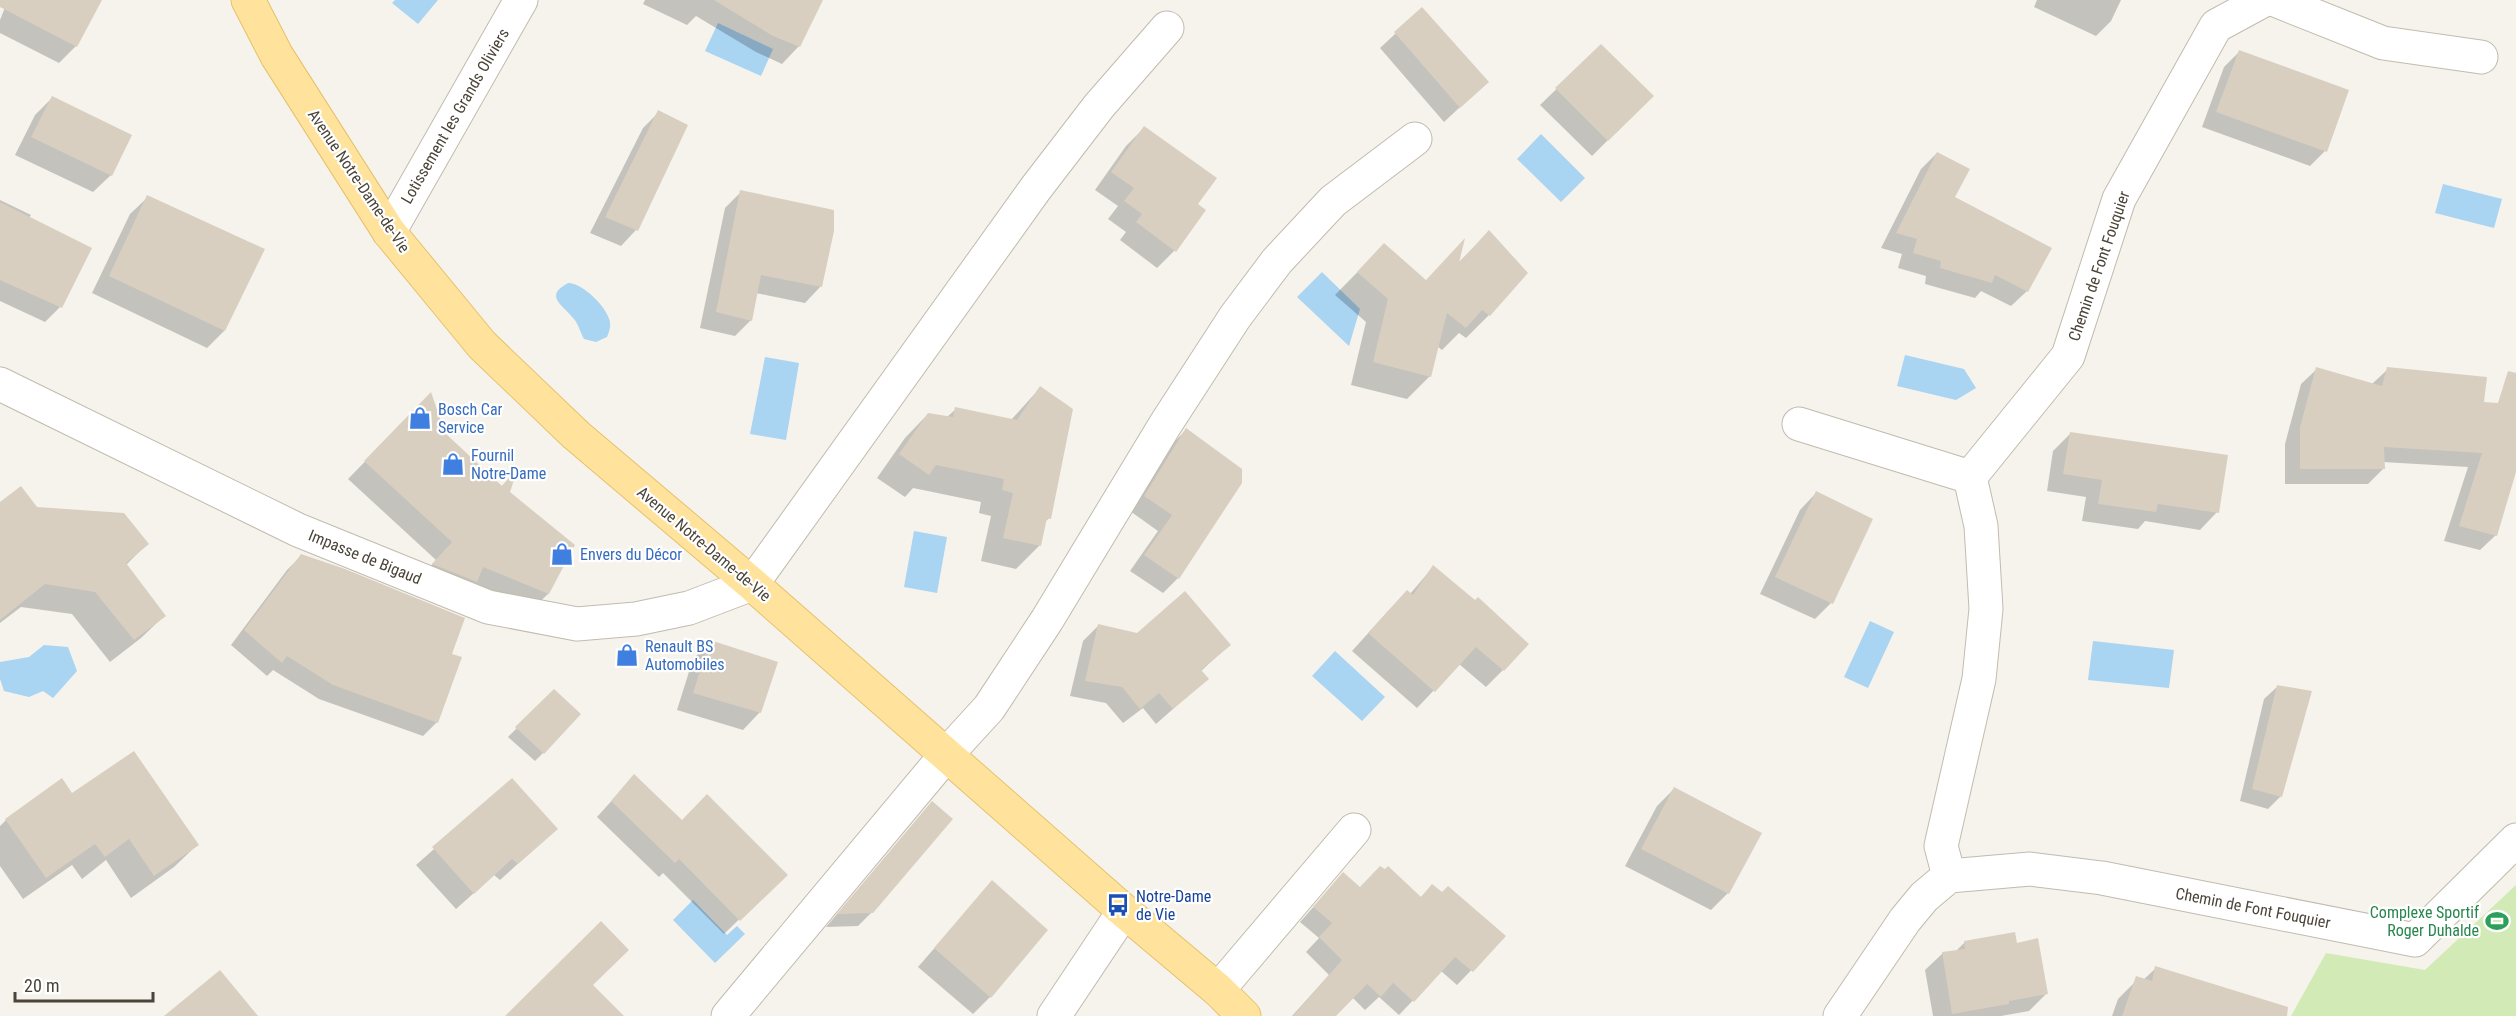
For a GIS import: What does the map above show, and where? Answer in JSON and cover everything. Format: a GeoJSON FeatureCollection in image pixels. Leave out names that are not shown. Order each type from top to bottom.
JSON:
{"type":"FeatureCollection","features":[{"type":"Feature","properties":{"kind":"main road","name":"Avenue Notre-Dame-de-Vie"},"geometry":{"type":"LineString","coordinates":[[248,0],[277,56],[389,232],[482,345],[576,435],[752,584],[1124,911],[1218,990],[1244,1016]]}},
{"type":"Feature","properties":{"kind":"street","name":"Lotissement les Grands Oliviers"},"geometry":{"type":"LineString","coordinates":[[389,232],[521,0]]}},
{"type":"Feature","properties":{"kind":"street","name":"Chemin de Font Fouquier"},"geometry":{"type":"LineString","coordinates":[[1970,477],[2068,356],[2119,199],[2216,27],[2264,0]]}},
{"type":"Feature","properties":{"kind":"street"},"geometry":{"type":"LineString","coordinates":[[2275,0],[2383,43],[2481,57]]}},
{"type":"Feature","properties":{"kind":"street"},"geometry":{"type":"LineString","coordinates":[[752,584],[1036,188],[1099,106],[1167,28]]}},
{"type":"Feature","properties":{"kind":"street"},"geometry":{"type":"LineString","coordinates":[[728,1016],[946,755],[989,708],[1047,620],[1165,425],[1235,317],[1277,261],[1333,201],[1415,139]]}},
{"type":"Feature","properties":{"kind":"street","name":"Impasse de Bigaud"},"geometry":{"type":"LineString","coordinates":[[0,384],[298,530],[488,607],[577,624],[624,620],[689,608],[752,584]]}},
{"type":"Feature","properties":{"kind":"street"},"geometry":{"type":"LineString","coordinates":[[1799,424],[1970,477],[1981,526],[1986,609],[1979,679],[1941,846],[1949,876],[1924,897],[1905,920],[1840,1016]]}},
{"type":"Feature","properties":{"kind":"street"},"geometry":{"type":"LineString","coordinates":[[1218,990],[1354,830]]}},
{"type":"Feature","properties":{"kind":"street","name":"Chemin de Font Fouquier"},"geometry":{"type":"LineString","coordinates":[[1949,876],[2030,869],[2102,878],[2415,940],[2516,840]]}},
{"type":"Feature","properties":{"kind":"street"},"geometry":{"type":"LineString","coordinates":[[1054,1016],[1124,911]]}},
{"type":"Feature","properties":{"kind":"green space","name":"Complexe Sportif Roger Duhalde"},"geometry":{"type":"Polygon","coordinates":[[[2516,885],[2516,1016],[2291,1016],[2326,953],[2425,970],[2516,885]]]}},
{"type":"Feature","properties":{"kind":"water"},"geometry":{"type":"Polygon","coordinates":[[[395,0],[438,0],[418,24],[392,3],[395,0]]]}},
{"type":"Feature","properties":{"kind":"water"},"geometry":{"type":"Polygon","coordinates":[[[718,23],[773,49],[761,76],[705,51],[718,23]]]}},
{"type":"Feature","properties":{"kind":"water"},"geometry":{"type":"Polygon","coordinates":[[[1541,134],[1585,178],[1561,202],[1517,159],[1541,134]]]}},
{"type":"Feature","properties":{"kind":"water"},"geometry":{"type":"Polygon","coordinates":[[[2443,184],[2502,199],[2494,228],[2435,213],[2443,184]]]}},
{"type":"Feature","properties":{"kind":"water"},"geometry":{"type":"Polygon","coordinates":[[[1322,272],[1360,309],[1349,346],[1297,297],[1322,272]]]}},
{"type":"Feature","properties":{"kind":"water"},"geometry":{"type":"Polygon","coordinates":[[[568,283],[587,291],[599,303],[608,316],[610,324],[607,337],[596,342],[584,339],[576,322],[557,300],[557,292],[568,283]]]}},
{"type":"Feature","properties":{"kind":"water"},"geometry":{"type":"Polygon","coordinates":[[[1905,355],[1964,369],[1976,388],[1956,400],[1897,386],[1905,355]]]}},
{"type":"Feature","properties":{"kind":"water"},"geometry":{"type":"Polygon","coordinates":[[[765,357],[799,363],[786,440],[750,434],[765,357]]]}},
{"type":"Feature","properties":{"kind":"water"},"geometry":{"type":"Polygon","coordinates":[[[914,531],[947,537],[937,593],[904,587],[914,531]]]}},
{"type":"Feature","properties":{"kind":"water"},"geometry":{"type":"Polygon","coordinates":[[[1870,621],[1894,632],[1868,688],[1844,677],[1870,621]]]}},
{"type":"Feature","properties":{"kind":"water"},"geometry":{"type":"Polygon","coordinates":[[[2093,641],[2174,650],[2169,688],[2088,680],[2093,641]]]}},
{"type":"Feature","properties":{"kind":"water"},"geometry":{"type":"Polygon","coordinates":[[[44,645],[68,647],[77,671],[53,698],[43,691],[29,697],[4,691],[0,679],[0,662],[29,657],[44,645]]]}},
{"type":"Feature","properties":{"kind":"water"},"geometry":{"type":"Polygon","coordinates":[[[1335,651],[1385,697],[1362,721],[1312,676],[1335,651]]]}},
{"type":"Feature","properties":{"kind":"water"},"geometry":{"type":"Polygon","coordinates":[[[693,900],[727,935],[737,926],[745,934],[715,963],[673,920],[693,900]]]}},
{"type":"Feature","properties":{"kind":"building"},"geometry":{"type":"Polygon","coordinates":[[[0,0],[102,0],[77,47],[0,7],[0,0]]]}},
{"type":"Feature","properties":{"kind":"building"},"geometry":{"type":"Polygon","coordinates":[[[714,0],[823,0],[800,47],[773,36],[714,0]]]}},
{"type":"Feature","properties":{"kind":"building"},"geometry":{"type":"Polygon","coordinates":[[[1422,7],[1489,82],[1460,108],[1394,32],[1422,7]]]}},
{"type":"Feature","properties":{"kind":"building"},"geometry":{"type":"Polygon","coordinates":[[[1601,44],[1654,96],[1608,141],[1555,88],[1601,44]]]}},
{"type":"Feature","properties":{"kind":"building"},"geometry":{"type":"Polygon","coordinates":[[[2239,50],[2349,90],[2327,152],[2216,112],[2239,50]]]}},
{"type":"Feature","properties":{"kind":"building"},"geometry":{"type":"Polygon","coordinates":[[[52,96],[132,135],[112,176],[31,137],[52,96]]]}},
{"type":"Feature","properties":{"kind":"building"},"geometry":{"type":"Polygon","coordinates":[[[658,110],[688,125],[638,231],[605,217],[658,110]]]}},
{"type":"Feature","properties":{"kind":"building"},"geometry":{"type":"Polygon","coordinates":[[[1144,126],[1217,178],[1198,204],[1206,210],[1176,252],[1136,222],[1142,214],[1124,201],[1134,188],[1111,172],[1144,126]]]}},
{"type":"Feature","properties":{"kind":"building"},"geometry":{"type":"Polygon","coordinates":[[[1937,152],[1970,169],[1955,197],[2052,248],[2028,292],[1995,275],[1992,283],[1940,268],[1941,261],[1913,253],[1917,239],[1896,233],[1937,152]]]}},
{"type":"Feature","properties":{"kind":"building"},"geometry":{"type":"Polygon","coordinates":[[[740,190],[834,210],[834,231],[822,287],[761,275],[752,321],[716,312],[740,190]]]}},
{"type":"Feature","properties":{"kind":"building"},"geometry":{"type":"Polygon","coordinates":[[[147,195],[265,249],[225,331],[109,276],[147,195]]]}},
{"type":"Feature","properties":{"kind":"building"},"geometry":{"type":"Polygon","coordinates":[[[0,202],[92,248],[62,308],[0,280],[0,202]]]}},
{"type":"Feature","properties":{"kind":"building"},"geometry":{"type":"Polygon","coordinates":[[[1489,230],[1528,273],[1490,316],[1482,310],[1466,328],[1447,313],[1431,377],[1373,362],[1388,299],[1357,272],[1384,243],[1426,280],[1465,238],[1459,263],[1489,230]]]}},
{"type":"Feature","properties":{"kind":"building"},"geometry":{"type":"Polygon","coordinates":[[[2316,367],[2382,386],[2387,367],[2487,377],[2484,402],[2498,403],[2508,371],[2516,373],[2516,472],[2497,536],[2459,526],[2482,453],[2384,447],[2385,469],[2300,469],[2300,427],[2316,367]]]}},
{"type":"Feature","properties":{"kind":"building"},"geometry":{"type":"Polygon","coordinates":[[[1040,386],[1073,409],[1051,519],[1047,518],[1041,546],[1003,538],[1013,493],[1002,490],[1004,479],[936,465],[929,475],[899,454],[928,413],[953,417],[955,407],[1017,420],[1040,386]]]}},
{"type":"Feature","properties":{"kind":"building"},"geometry":{"type":"Polygon","coordinates":[[[431,392],[445,433],[502,486],[516,470],[510,492],[575,545],[549,594],[483,567],[477,582],[432,564],[452,542],[364,461],[431,392]]]}},
{"type":"Feature","properties":{"kind":"building"},"geometry":{"type":"Polygon","coordinates":[[[1186,428],[1242,469],[1242,483],[1179,579],[1144,555],[1172,515],[1144,496],[1186,428]]]}},
{"type":"Feature","properties":{"kind":"building"},"geometry":{"type":"Polygon","coordinates":[[[2070,432],[2228,455],[2219,513],[2158,504],[2156,512],[2098,504],[2102,480],[2063,474],[2070,432]]]}},
{"type":"Feature","properties":{"kind":"building"},"geometry":{"type":"Polygon","coordinates":[[[21,486],[37,507],[124,513],[149,544],[126,563],[166,616],[134,640],[95,592],[45,584],[0,620],[0,502],[21,486]]]}},
{"type":"Feature","properties":{"kind":"building"},"geometry":{"type":"Polygon","coordinates":[[[1816,491],[1873,519],[1833,604],[1775,577],[1816,491]]]}},
{"type":"Feature","properties":{"kind":"building"},"geometry":{"type":"Polygon","coordinates":[[[301,554],[345,569],[465,618],[452,654],[462,657],[438,723],[333,685],[287,656],[282,663],[244,630],[301,554]]]}},
{"type":"Feature","properties":{"kind":"building"},"geometry":{"type":"Polygon","coordinates":[[[1433,565],[1475,600],[1478,597],[1529,644],[1504,671],[1476,647],[1435,692],[1368,633],[1407,590],[1413,595],[1433,565]]]}},
{"type":"Feature","properties":{"kind":"building"},"geometry":{"type":"Polygon","coordinates":[[[1185,591],[1231,645],[1201,670],[1209,679],[1173,709],[1159,693],[1140,709],[1122,687],[1085,681],[1098,624],[1137,633],[1185,591]]]}},
{"type":"Feature","properties":{"kind":"building"},"geometry":{"type":"Polygon","coordinates":[[[710,640],[778,662],[761,713],[693,693],[710,640]]]}},
{"type":"Feature","properties":{"kind":"building"},"geometry":{"type":"Polygon","coordinates":[[[2277,685],[2312,691],[2282,797],[2252,789],[2277,685]]]}},
{"type":"Feature","properties":{"kind":"building"},"geometry":{"type":"Polygon","coordinates":[[[554,689],[581,714],[544,754],[515,727],[554,689]]]}},
{"type":"Feature","properties":{"kind":"building"},"geometry":{"type":"Polygon","coordinates":[[[134,751],[199,845],[154,876],[129,839],[105,857],[95,844],[46,878],[5,819],[62,778],[72,793],[134,751]]]}},
{"type":"Feature","properties":{"kind":"building"},"geometry":{"type":"Polygon","coordinates":[[[634,774],[682,820],[707,794],[788,875],[740,921],[679,859],[675,863],[611,801],[634,774]]]}},
{"type":"Feature","properties":{"kind":"building"},"geometry":{"type":"Polygon","coordinates":[[[512,778],[558,829],[518,864],[512,859],[474,894],[432,847],[512,778]]]}},
{"type":"Feature","properties":{"kind":"building"},"geometry":{"type":"Polygon","coordinates":[[[1674,787],[1762,833],[1729,894],[1641,849],[1674,787]]]}},
{"type":"Feature","properties":{"kind":"building"},"geometry":{"type":"Polygon","coordinates":[[[932,801],[953,819],[873,913],[837,914],[932,801]]]}},
{"type":"Feature","properties":{"kind":"building"},"geometry":{"type":"Polygon","coordinates":[[[1380,866],[1385,869],[1388,866],[1421,897],[1432,884],[1442,892],[1448,886],[1506,936],[1473,972],[1455,957],[1414,1002],[1393,983],[1381,997],[1367,984],[1336,1016],[1293,1016],[1342,960],[1319,937],[1332,923],[1313,907],[1343,872],[1360,887],[1380,866]]]}},
{"type":"Feature","properties":{"kind":"building"},"geometry":{"type":"Polygon","coordinates":[[[992,880],[1048,930],[991,998],[934,948],[992,880]]]}},
{"type":"Feature","properties":{"kind":"building"},"geometry":{"type":"Polygon","coordinates":[[[601,921],[629,950],[593,985],[624,1016],[505,1016],[601,921]]]}},
{"type":"Feature","properties":{"kind":"building"},"geometry":{"type":"Polygon","coordinates":[[[2015,932],[2017,943],[2038,938],[2048,994],[2009,1001],[2009,1004],[1952,1014],[1942,952],[1965,949],[1964,941],[2015,932]]]}},
{"type":"Feature","properties":{"kind":"building"},"geometry":{"type":"Polygon","coordinates":[[[2155,966],[2288,1007],[2287,1016],[2122,1016],[2136,976],[2152,981],[2155,966]]]}},
{"type":"Feature","properties":{"kind":"building"},"geometry":{"type":"Polygon","coordinates":[[[220,970],[258,1016],[164,1016],[220,970]]]}},
{"type":"Feature","properties":{"kind":"place","name":"Bosch Car Service"},"geometry":{"type":"Point","coordinates":[420,418]}},
{"type":"Feature","properties":{"kind":"place","name":"Fournil Notre-Dame"},"geometry":{"type":"Point","coordinates":[453,464]}},
{"type":"Feature","properties":{"kind":"place","name":"Envers du Décor"},"geometry":{"type":"Point","coordinates":[562,554]}},
{"type":"Feature","properties":{"kind":"place","name":"Renault BS Automobiles"},"geometry":{"type":"Point","coordinates":[627,655]}},
{"type":"Feature","properties":{"kind":"place","name":"Notre-Dame de Vie"},"geometry":{"type":"Point","coordinates":[1118,905]}},
{"type":"Feature","properties":{"kind":"place","name":"Complexe Sportif Roger Duhalde"},"geometry":{"type":"Point","coordinates":[2497,921]}}]}
